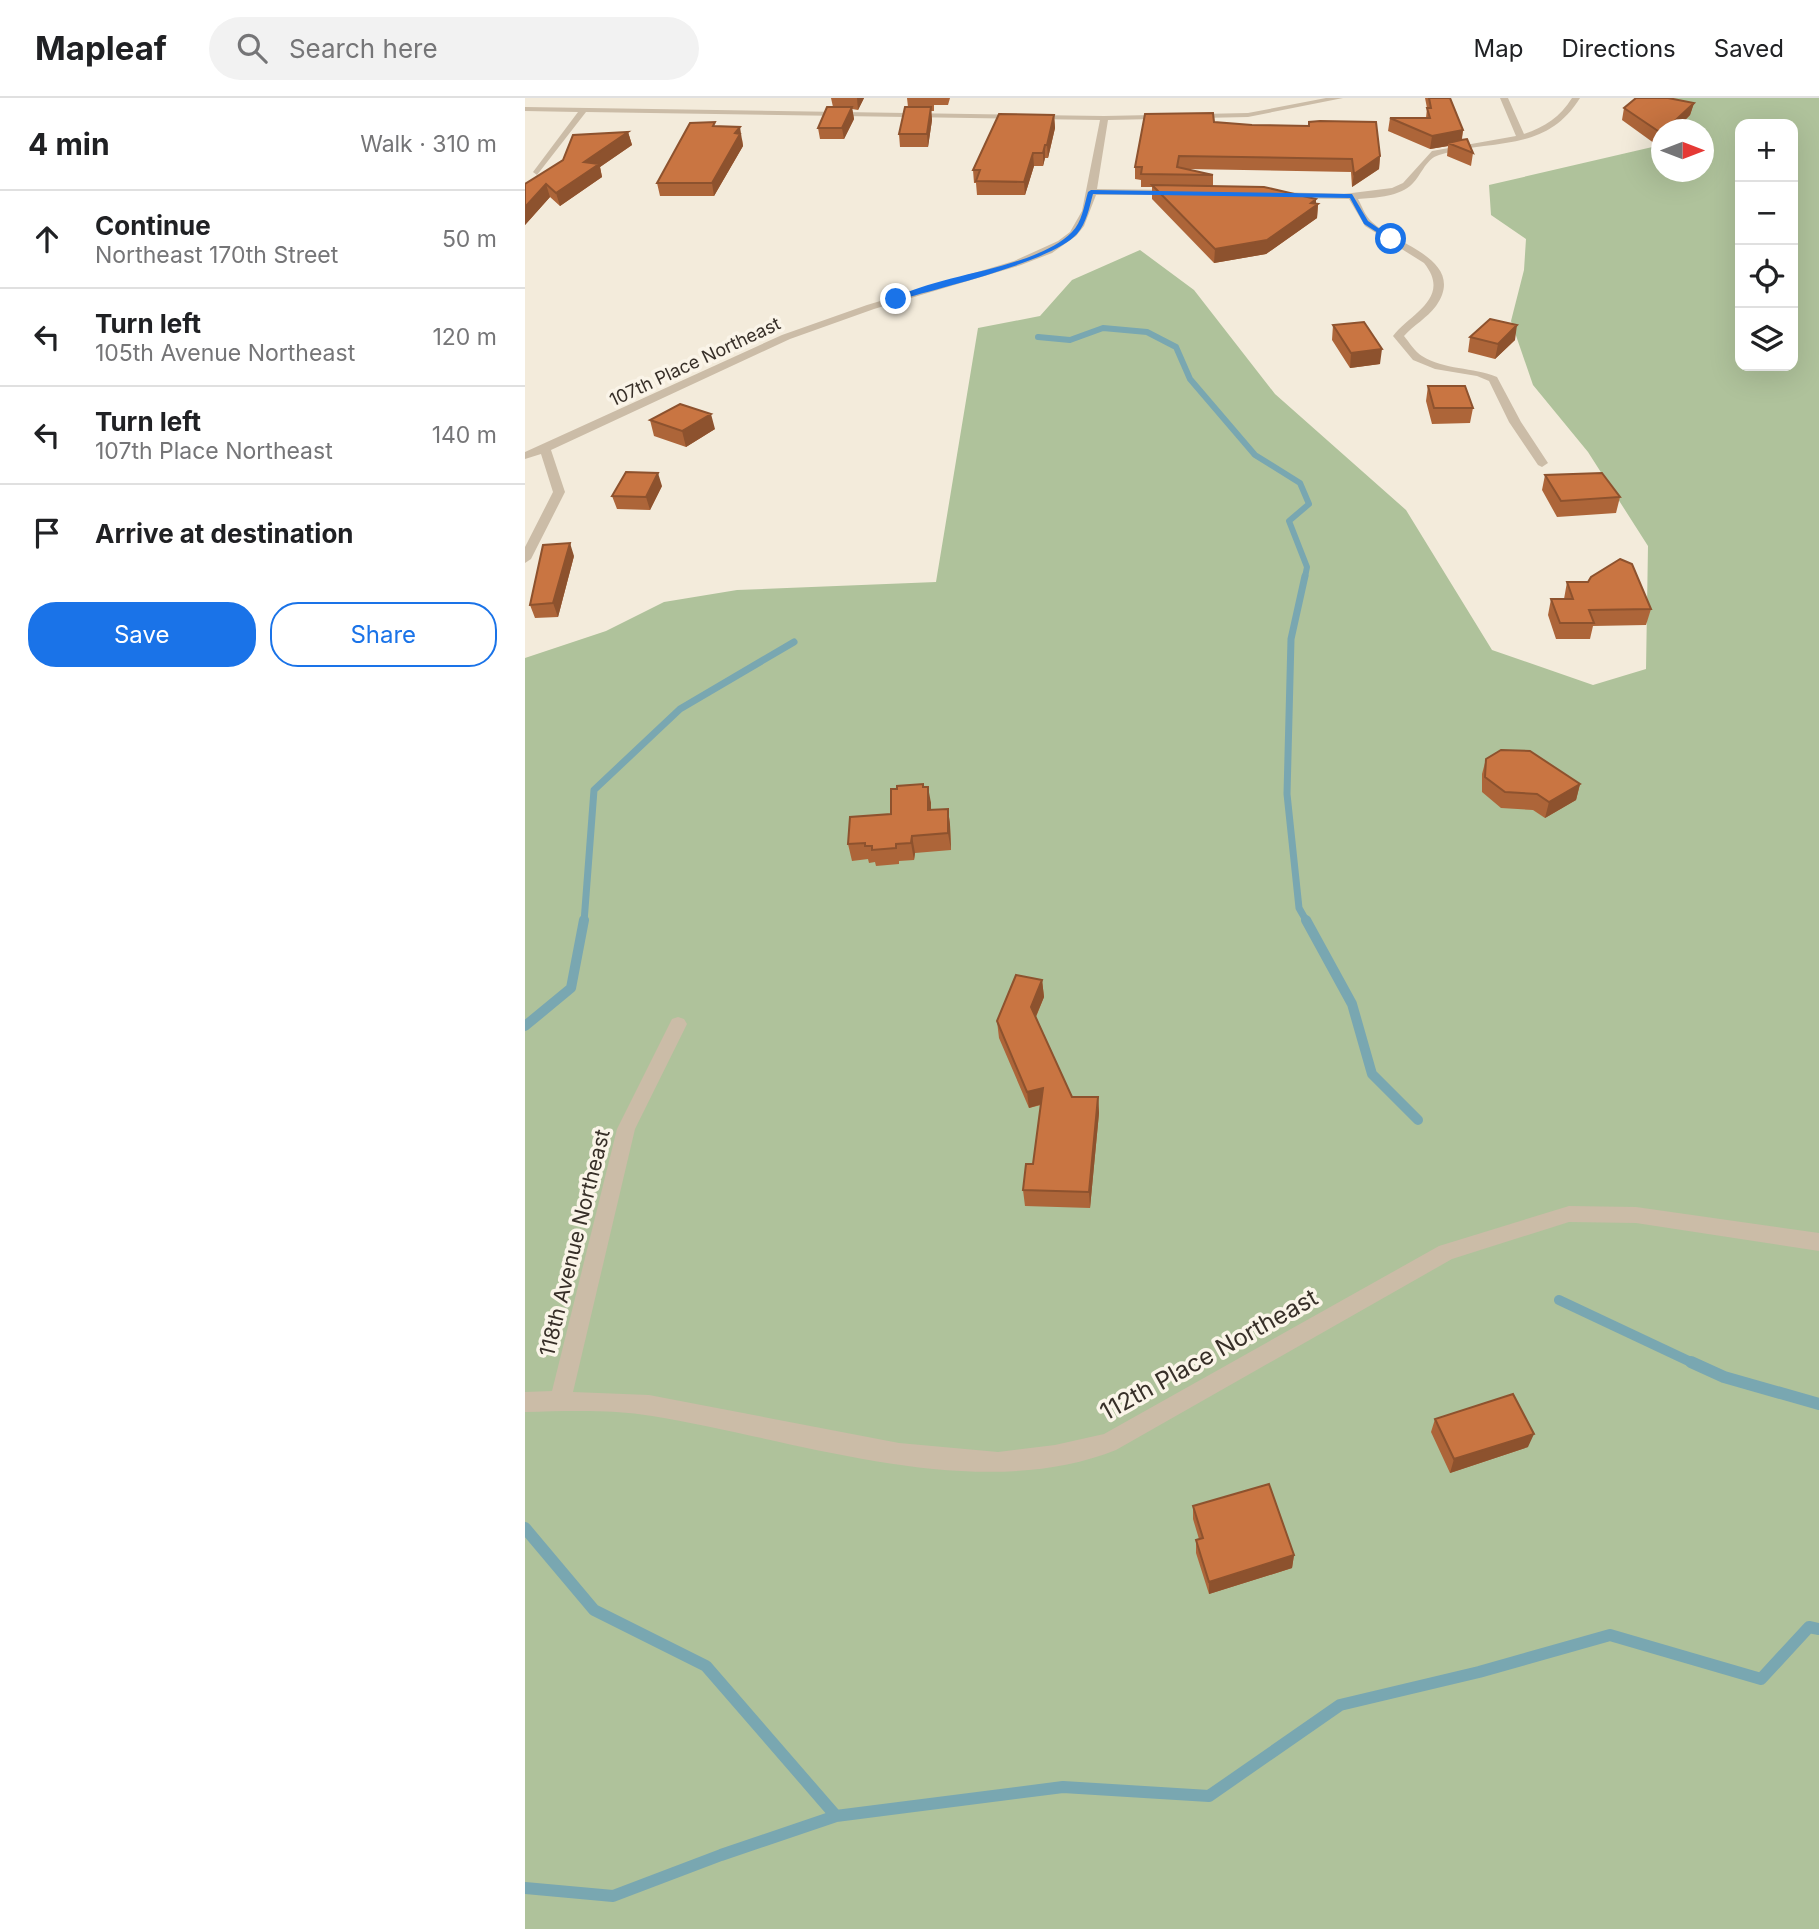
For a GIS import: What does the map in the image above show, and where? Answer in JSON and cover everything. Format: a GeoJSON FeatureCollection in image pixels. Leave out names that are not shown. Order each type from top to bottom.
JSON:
{"type":"FeatureCollection","features":[{"type":"Feature","properties":{"kind":"street"},"geometry":{"type":"LineString","coordinates":[[1504,98],[1521,137]]}},
{"type":"Feature","properties":{"kind":"street"},"geometry":{"type":"LineString","coordinates":[[1269,195],[1352,196],[1396,190],[1407,184],[1423,160],[1435,153],[1521,137],[1556,124],[1573,107],[1576,98]]}},
{"type":"Feature","properties":{"kind":"street"},"geometry":{"type":"LineString","coordinates":[[525,108],[1104,118],[1248,115],[1339,99]]}},
{"type":"Feature","properties":{"kind":"street"},"geometry":{"type":"LineString","coordinates":[[537,172],[584,109]]}},
{"type":"Feature","properties":{"kind":"street","name":"107th Place Northeast"},"geometry":{"type":"LineString","coordinates":[[525,456],[634,410],[733,360],[778,341],[896,299],[1030,258],[1073,234],[1083,221],[1091,192],[1104,118]]}},
{"type":"Feature","properties":{"kind":"street"},"geometry":{"type":"LineString","coordinates":[[1091,192],[1187,194]]}},
{"type":"Feature","properties":{"kind":"street"},"geometry":{"type":"LineString","coordinates":[[1352,196],[1366,222],[1427,260],[1435,271],[1438,285],[1436,299],[1406,325],[1398,336],[1417,358],[1439,367],[1479,373],[1493,379],[1515,422],[1542,463]]}},
{"type":"Feature","properties":{"kind":"street"},"geometry":{"type":"LineString","coordinates":[[525,559],[559,492],[545,448]]}},
{"type":"Feature","properties":{"kind":"street","name":"118th Avenue Northeast"},"geometry":{"type":"LineString","coordinates":[[560,1401],[626,1129],[678,1024]]}},
{"type":"Feature","properties":{"kind":"street","name":"112th Place Northeast"},"geometry":{"type":"LineString","coordinates":[[525,1402],[649,1405],[899,1454],[998,1463],[1055,1456],[1108,1443],[1446,1252],[1569,1214],[1636,1215],[1819,1242]]}},
{"type":"Feature","properties":{"kind":"green space"},"geometry":{"type":"Polygon","coordinates":[[[1653,98],[1819,98],[1819,1929],[525,1929],[525,658],[606,631],[664,602],[737,590],[936,582],[978,328],[1040,316],[1072,280],[1140,250],[1194,290],[1275,394],[1406,510],[1492,650],[1593,685],[1646,669],[1648,546],[1588,452],[1533,385],[1511,321],[1524,270],[1526,239],[1491,215],[1489,185],[1651,147],[1651,182],[1714,182],[1714,119],[1674,119],[1669,100],[1653,98]]]}},
{"type":"Feature","properties":{"kind":"building"},"geometry":{"type":"Polygon","coordinates":[[[1429,98],[1450,98],[1463,130],[1432,136],[1390,118],[1430,118],[1427,108],[1431,108],[1429,98]]]}},
{"type":"Feature","properties":{"kind":"building"},"geometry":{"type":"Polygon","coordinates":[[[1636,98],[1668,98],[1694,103],[1677,119],[1651,119],[1651,126],[1624,108],[1636,98]]]}},
{"type":"Feature","properties":{"kind":"building"},"geometry":{"type":"Polygon","coordinates":[[[827,107],[852,107],[842,128],[818,128],[827,107]]]}},
{"type":"Feature","properties":{"kind":"building"},"geometry":{"type":"Polygon","coordinates":[[[905,107],[931,107],[927,134],[899,134],[905,107]]]}},
{"type":"Feature","properties":{"kind":"building"},"geometry":{"type":"Polygon","coordinates":[[[1213,113],[1214,122],[1252,125],[1309,126],[1309,122],[1320,121],[1376,122],[1380,156],[1354,174],[1352,159],[1179,156],[1177,167],[1213,175],[1141,174],[1142,167],[1135,167],[1145,114],[1213,113]]]}},
{"type":"Feature","properties":{"kind":"building"},"geometry":{"type":"Polygon","coordinates":[[[999,114],[1054,115],[1047,145],[1043,153],[1033,153],[1024,182],[976,181],[980,170],[973,170],[999,114]]]}},
{"type":"Feature","properties":{"kind":"building"},"geometry":{"type":"Polygon","coordinates":[[[715,122],[713,126],[740,127],[735,133],[740,134],[712,183],[657,183],[690,123],[715,122]]]}},
{"type":"Feature","properties":{"kind":"building"},"geometry":{"type":"Polygon","coordinates":[[[628,132],[584,162],[599,164],[556,193],[546,184],[525,207],[525,184],[563,160],[573,135],[628,132]]]}},
{"type":"Feature","properties":{"kind":"building"},"geometry":{"type":"Polygon","coordinates":[[[1467,139],[1473,153],[1448,143],[1461,140],[1467,139]]]}},
{"type":"Feature","properties":{"kind":"building"},"geometry":{"type":"Polygon","coordinates":[[[1152,185],[1264,187],[1316,199],[1311,203],[1318,204],[1267,240],[1215,249],[1152,185]]]}},
{"type":"Feature","properties":{"kind":"building"},"geometry":{"type":"Polygon","coordinates":[[[1490,319],[1517,325],[1498,344],[1470,337],[1490,319]]]}},
{"type":"Feature","properties":{"kind":"building"},"geometry":{"type":"Polygon","coordinates":[[[1364,322],[1382,349],[1351,353],[1333,325],[1364,322]]]}},
{"type":"Feature","properties":{"kind":"building"},"geometry":{"type":"Polygon","coordinates":[[[1428,386],[1465,386],[1473,408],[1434,408],[1428,386]]]}},
{"type":"Feature","properties":{"kind":"building"},"geometry":{"type":"Polygon","coordinates":[[[680,404],[711,414],[682,431],[650,420],[680,404]]]}},
{"type":"Feature","properties":{"kind":"building"},"geometry":{"type":"Polygon","coordinates":[[[626,472],[658,473],[646,497],[612,496],[626,472]]]}},
{"type":"Feature","properties":{"kind":"building"},"geometry":{"type":"Polygon","coordinates":[[[1602,473],[1620,497],[1561,501],[1545,475],[1602,473]]]}},
{"type":"Feature","properties":{"kind":"building"},"geometry":{"type":"Polygon","coordinates":[[[570,543],[553,603],[530,605],[543,545],[570,543]]]}},
{"type":"Feature","properties":{"kind":"building"},"geometry":{"type":"Polygon","coordinates":[[[1620,559],[1632,564],[1651,609],[1589,610],[1594,623],[1560,623],[1551,599],[1573,599],[1567,582],[1588,582],[1591,577],[1620,559]]]}},
{"type":"Feature","properties":{"kind":"building"},"geometry":{"type":"Polygon","coordinates":[[[1501,750],[1530,751],[1580,784],[1549,802],[1537,794],[1505,792],[1485,777],[1486,759],[1501,750]]]}},
{"type":"Feature","properties":{"kind":"building"},"geometry":{"type":"Polygon","coordinates":[[[923,784],[923,787],[928,787],[928,810],[948,809],[948,833],[912,836],[911,843],[896,844],[896,848],[872,850],[872,846],[865,846],[865,843],[848,844],[850,817],[891,814],[891,789],[923,784]]]}},
{"type":"Feature","properties":{"kind":"building"},"geometry":{"type":"Polygon","coordinates":[[[1016,975],[1042,980],[1031,1007],[1072,1097],[1098,1097],[1089,1192],[1023,1190],[1026,1164],[1033,1164],[1043,1088],[1027,1092],[997,1021],[1016,975]]]}},
{"type":"Feature","properties":{"kind":"building"},"geometry":{"type":"Polygon","coordinates":[[[1513,1394],[1534,1434],[1454,1459],[1435,1419],[1513,1394]]]}},
{"type":"Feature","properties":{"kind":"building"},"geometry":{"type":"Polygon","coordinates":[[[1269,1484],[1294,1555],[1209,1582],[1196,1540],[1203,1538],[1193,1506],[1269,1484]]]}},
{"type":"Feature","properties":{"kind":"waterway"},"geometry":{"type":"LineString","coordinates":[[1038,337],[1070,340],[1103,328],[1147,332],[1176,347],[1190,379],[1255,455],[1300,483],[1309,504],[1289,521],[1307,567],[1305,577]]}},
{"type":"Feature","properties":{"kind":"waterway"},"geometry":{"type":"LineString","coordinates":[[1305,576],[1291,639],[1287,794],[1299,908],[1307,922]]}},
{"type":"Feature","properties":{"kind":"waterway"},"geometry":{"type":"LineString","coordinates":[[584,922],[594,790],[680,709],[794,642]]}},
{"type":"Feature","properties":{"kind":"waterway"},"geometry":{"type":"LineString","coordinates":[[525,1026],[571,988],[584,920]]}},
{"type":"Feature","properties":{"kind":"waterway"},"geometry":{"type":"LineString","coordinates":[[1306,920],[1352,1004],[1372,1074],[1418,1120]]}},
{"type":"Feature","properties":{"kind":"waterway"},"geometry":{"type":"LineString","coordinates":[[1559,1300],[1695,1364]]}},
{"type":"Feature","properties":{"kind":"waterway"},"geometry":{"type":"LineString","coordinates":[[1691,1362],[1724,1377],[1819,1404]]}},
{"type":"Feature","properties":{"kind":"waterway"},"geometry":{"type":"LineString","coordinates":[[525,1528],[594,1610],[706,1666],[836,1816]]}},
{"type":"Feature","properties":{"kind":"waterway"},"geometry":{"type":"LineString","coordinates":[[836,1816],[1063,1787],[1209,1796],[1340,1705],[1479,1672],[1610,1635],[1761,1679],[1809,1627],[1819,1629]]}},
{"type":"Feature","properties":{"kind":"waterway"},"geometry":{"type":"LineString","coordinates":[[525,1888],[613,1896],[721,1855],[836,1816]]}},
{"type":"Feature","properties":{"kind":"route"},"geometry":{"type":"LineString","coordinates":[[896,299],[1030,258],[1058,244],[1073,234],[1083,221],[1091,192],[1352,196],[1366,222],[1391,239]]}}]}
